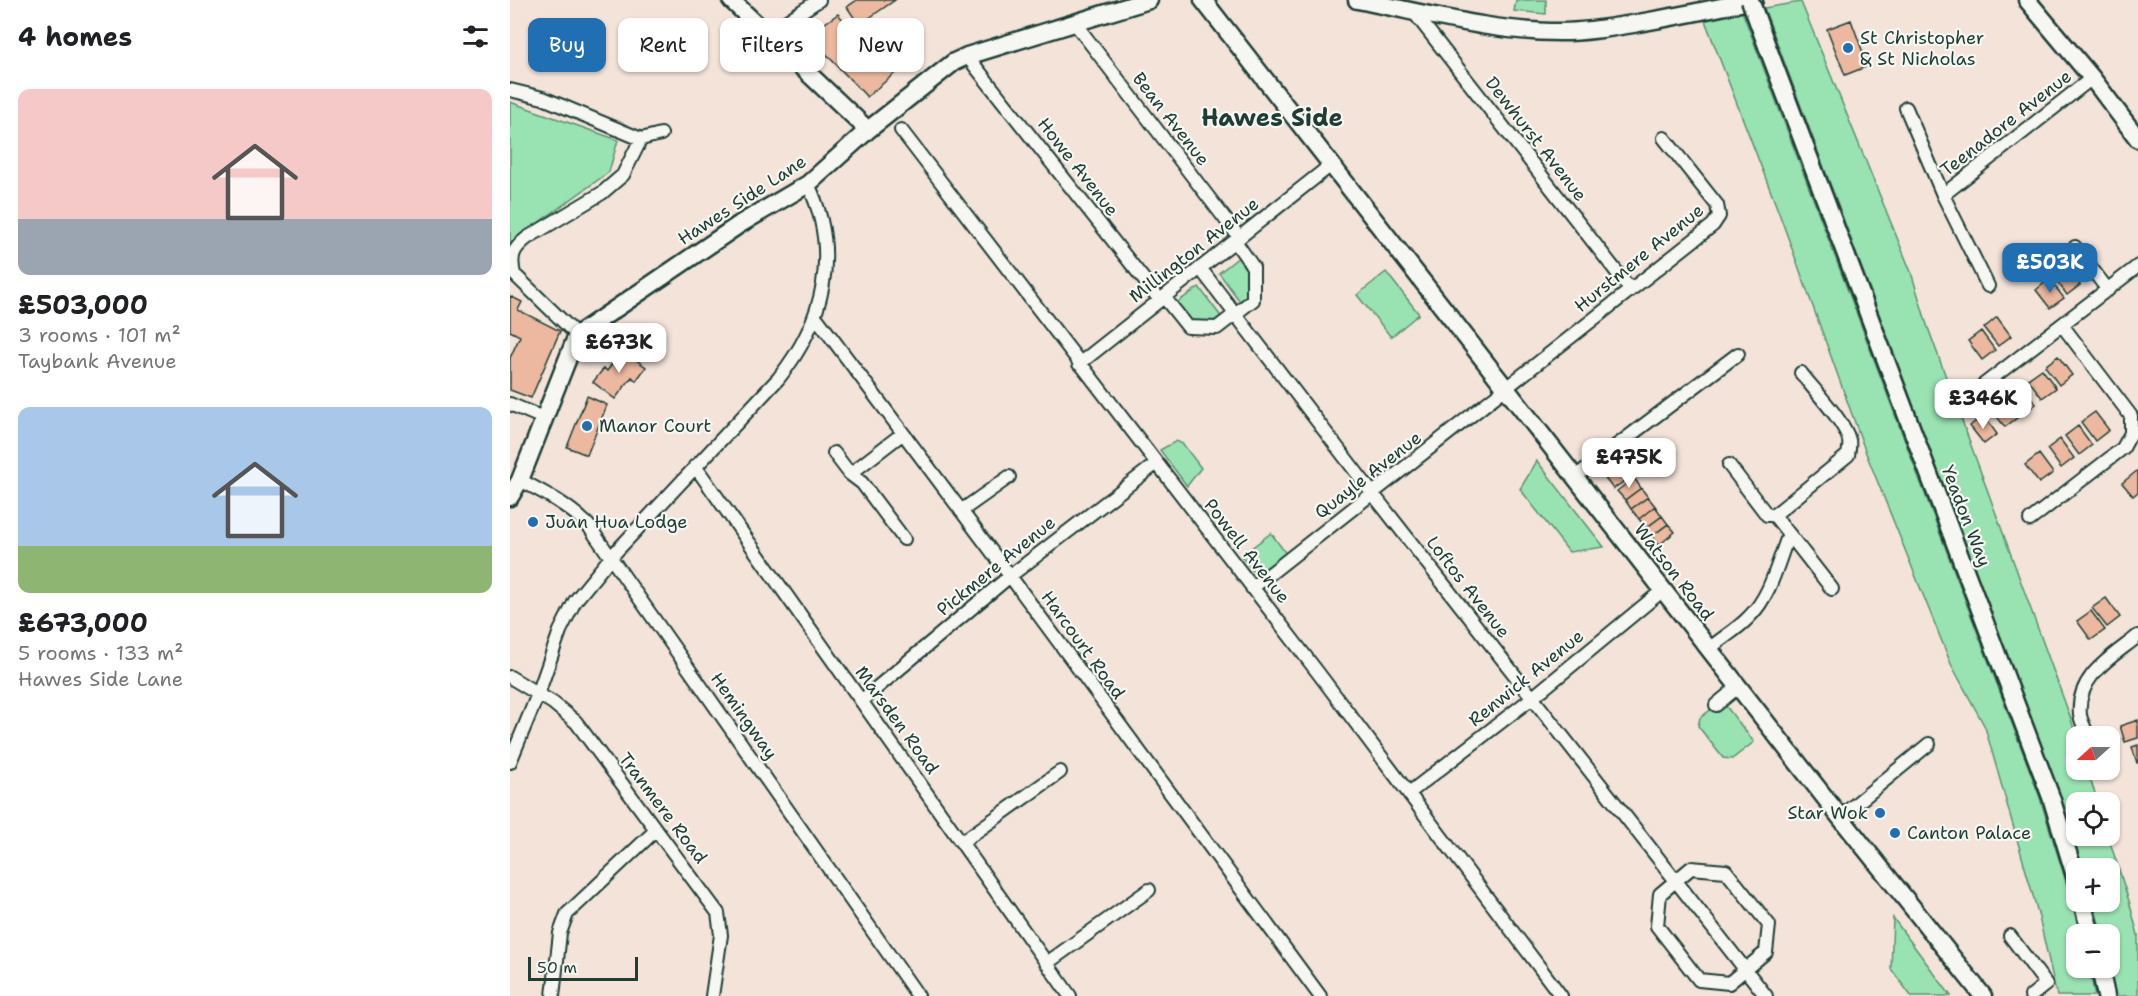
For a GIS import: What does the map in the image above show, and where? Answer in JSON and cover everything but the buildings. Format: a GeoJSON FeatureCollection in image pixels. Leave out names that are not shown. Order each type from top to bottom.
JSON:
{"type":"FeatureCollection","features":[{"type":"Feature","properties":{"kind":"street"},"geometry":{"type":"LineString","coordinates":[[731,0],[750,18]]}},
{"type":"Feature","properties":{"kind":"street"},"geometry":{"type":"LineString","coordinates":[[791,18],[819,0]]}},
{"type":"Feature","properties":{"kind":"street","name":"Hawes Side Lane"},"geometry":{"type":"LineString","coordinates":[[577,335],[740,224],[808,184],[868,129],[954,62],[1122,4],[1149,0]]}},
{"type":"Feature","properties":{"kind":"street","name":"Watson Road"},"geometry":{"type":"LineString","coordinates":[[1203,0],[1840,817],[1983,996]]}},
{"type":"Feature","properties":{"kind":"street"},"geometry":{"type":"LineString","coordinates":[[1357,0],[1407,7],[1483,27],[1561,32],[1590,31],[1752,0]]}},
{"type":"Feature","properties":{"kind":"street","name":"Yeadon Way"},"geometry":{"type":"LineString","coordinates":[[1752,0],[1767,46],[2051,797],[2070,858]]}},
{"type":"Feature","properties":{"kind":"street"},"geometry":{"type":"LineString","coordinates":[[2027,0],[2092,78],[2138,139]]}},
{"type":"Feature","properties":{"kind":"street","name":"Dewhurst Avenue"},"geometry":{"type":"LineString","coordinates":[[1407,7],[1630,289]]}},
{"type":"Feature","properties":{"kind":"street","name":"Bean Avenue"},"geometry":{"type":"LineString","coordinates":[[1074,22],[1237,239]]}},
{"type":"Feature","properties":{"kind":"street","name":"Howe Avenue"},"geometry":{"type":"LineString","coordinates":[[967,56],[1162,298]]}},
{"type":"Feature","properties":{"kind":"street"},"geometry":{"type":"LineString","coordinates":[[807,72],[868,129]]}},
{"type":"Feature","properties":{"kind":"street","name":"Teenadore Avenue"},"geometry":{"type":"LineString","coordinates":[[1943,195],[2092,78]]}},
{"type":"Feature","properties":{"kind":"street"},"geometry":{"type":"LineString","coordinates":[[510,90],[543,98],[641,139],[661,134]]}},
{"type":"Feature","properties":{"kind":"street"},"geometry":{"type":"LineString","coordinates":[[1906,108],[1943,195],[1988,286]]}},
{"type":"Feature","properties":{"kind":"street","name":"Powell Avenue"},"geometry":{"type":"LineString","coordinates":[[901,130],[1409,793],[1561,996]]}},
{"type":"Feature","properties":{"kind":"street","name":"Hurstmere Avenue"},"geometry":{"type":"LineString","coordinates":[[1506,388],[1713,225],[1719,216],[1717,205],[1664,138]]}},
{"type":"Feature","properties":{"kind":"street"},"geometry":{"type":"LineString","coordinates":[[510,497],[520,480],[577,335],[514,274],[510,264],[512,255],[518,245],[527,238],[602,193],[623,175],[641,139]]}},
{"type":"Feature","properties":{"kind":"street","name":"Millington Avenue"},"geometry":{"type":"LineString","coordinates":[[1079,364],[1331,165]]}},
{"type":"Feature","properties":{"kind":"street"},"geometry":{"type":"LineString","coordinates":[[510,762],[538,694],[556,641],[575,602],[611,557],[778,379],[806,338],[816,316],[822,290],[825,244],[818,203],[808,184]]}},
{"type":"Feature","properties":{"kind":"street"},"geometry":{"type":"LineString","coordinates":[[1162,298],[1188,327],[1217,328],[1235,315],[1252,300],[1253,267],[1237,239]]}},
{"type":"Feature","properties":{"kind":"street"},"geometry":{"type":"LineString","coordinates":[[2076,247],[2108,290]]}},
{"type":"Feature","properties":{"kind":"street"},"geometry":{"type":"LineString","coordinates":[[1978,389],[2138,266]]}},
{"type":"Feature","properties":{"kind":"street","name":"Loftos Avenue"},"geometry":{"type":"LineString","coordinates":[[1200,268],[1373,494],[1766,996]]}},
{"type":"Feature","properties":{"kind":"street","name":"Harcourt Road"},"geometry":{"type":"LineString","coordinates":[[816,316],[1320,996]]}},
{"type":"Feature","properties":{"kind":"street"},"geometry":{"type":"LineString","coordinates":[[2030,520],[2123,448],[2131,434],[2131,416],[2062,325]]}},
{"type":"Feature","properties":{"kind":"street"},"geometry":{"type":"LineString","coordinates":[[1575,477],[1738,354]]}},
{"type":"Feature","properties":{"kind":"street"},"geometry":{"type":"LineString","coordinates":[[1728,465],[1767,515],[1774,515],[1848,455],[1850,444],[1844,429],[1801,373]]}},
{"type":"Feature","properties":{"kind":"street","name":"Quayle Avenue"},"geometry":{"type":"LineString","coordinates":[[1252,588],[1506,388]]}},
{"type":"Feature","properties":{"kind":"street"},"geometry":{"type":"LineString","coordinates":[[510,404],[543,418]]}},
{"type":"Feature","properties":{"kind":"street"},"geometry":{"type":"LineString","coordinates":[[850,474],[902,434]]}},
{"type":"Feature","properties":{"kind":"street"},"geometry":{"type":"LineString","coordinates":[[834,453],[850,474],[862,483],[904,539]]}},
{"type":"Feature","properties":{"kind":"street","name":"Pickmere Avenue"},"geometry":{"type":"LineString","coordinates":[[861,701],[1010,576],[1157,463]]}},
{"type":"Feature","properties":{"kind":"street","name":"Marsden Road"},"geometry":{"type":"LineString","coordinates":[[695,466],[1070,996]]}},
{"type":"Feature","properties":{"kind":"street"},"geometry":{"type":"LineString","coordinates":[[961,511],[1009,477]]}},
{"type":"Feature","properties":{"kind":"street","name":"Hemingway"},"geometry":{"type":"LineString","coordinates":[[520,480],[558,500],[588,525],[918,996]]}},
{"type":"Feature","properties":{"kind":"street"},"geometry":{"type":"LineString","coordinates":[[1774,515],[1832,589]]}},
{"type":"Feature","properties":{"kind":"street"},"geometry":{"type":"LineString","coordinates":[[1709,649],[1750,617],[1757,607],[1767,592],[1789,534]]}},
{"type":"Feature","properties":{"kind":"street","name":"Renwick Avenue"},"geometry":{"type":"LineString","coordinates":[[1409,793],[1532,698],[1663,590]]}},
{"type":"Feature","properties":{"kind":"street"},"geometry":{"type":"LineString","coordinates":[[2084,726],[2080,716],[2081,693],[2092,673],[2138,636]]}},
{"type":"Feature","properties":{"kind":"street","name":"Tranmere Road"},"geometry":{"type":"LineString","coordinates":[[510,677],[565,711],[576,722],[718,913],[721,935],[712,996]]}},
{"type":"Feature","properties":{"kind":"street"},"geometry":{"type":"LineString","coordinates":[[1716,705],[1739,686]]}},
{"type":"Feature","properties":{"kind":"street"},"geometry":{"type":"LineString","coordinates":[[1840,817],[1929,744]]}},
{"type":"Feature","properties":{"kind":"street"},"geometry":{"type":"LineString","coordinates":[[962,842],[1060,772]]}},
{"type":"Feature","properties":{"kind":"street"},"geometry":{"type":"LineString","coordinates":[[553,996],[562,922],[567,914],[656,830]]}},
{"type":"Feature","properties":{"kind":"street"},"geometry":{"type":"LineString","coordinates":[[1690,868],[1726,871],[1769,925],[1766,952],[1745,970],[1729,983],[1699,980],[1657,926],[1660,894],[1690,868]]}},
{"type":"Feature","properties":{"kind":"street"},"geometry":{"type":"LineString","coordinates":[[1047,963],[1149,890]]}},
{"type":"Feature","properties":{"kind":"street"},"geometry":{"type":"LineString","coordinates":[[2010,936],[2046,984],[2031,996]]}},
{"type":"Feature","properties":{"kind":"street"},"geometry":{"type":"LineString","coordinates":[[2102,978],[2106,996]]}},
{"type":"Feature","properties":{"kind":"green space"},"geometry":{"type":"Polygon","coordinates":[[[1516,0],[1546,0],[1546,14],[1514,11],[1516,0]]]}},
{"type":"Feature","properties":{"kind":"green space"},"geometry":{"type":"Polygon","coordinates":[[[1801,2],[1911,272],[1927,325],[2071,719],[2073,726],[2066,726],[2066,780],[2090,780],[2095,792],[2066,792],[2066,816],[2054,779],[1764,8],[1801,2]]]}},
{"type":"Feature","properties":{"kind":"green space"},"geometry":{"type":"Polygon","coordinates":[[[1742,11],[2039,795],[2066,882],[2066,912],[2074,912],[2078,924],[2066,924],[2066,978],[2091,978],[2095,996],[2057,996],[2038,913],[1985,727],[1951,664],[1866,453],[1779,213],[1704,18],[1742,11]]]}},
{"type":"Feature","properties":{"kind":"green space"},"geometry":{"type":"Polygon","coordinates":[[[510,102],[618,140],[609,172],[510,243],[510,102]]]}},
{"type":"Feature","properties":{"kind":"green space"},"geometry":{"type":"Polygon","coordinates":[[[1244,253],[1253,267],[1253,300],[1244,307],[1219,273],[1244,253]]]}},
{"type":"Feature","properties":{"kind":"green space"},"geometry":{"type":"Polygon","coordinates":[[[1386,272],[1419,314],[1391,337],[1357,295],[1386,272]]]}},
{"type":"Feature","properties":{"kind":"green space"},"geometry":{"type":"Polygon","coordinates":[[[1199,287],[1225,322],[1188,327],[1172,306],[1199,287]]]}},
{"type":"Feature","properties":{"kind":"green space"},"geometry":{"type":"Polygon","coordinates":[[[1176,441],[1183,444],[1201,468],[1187,486],[1160,450],[1176,441]]]}},
{"type":"Feature","properties":{"kind":"green space"},"geometry":{"type":"Polygon","coordinates":[[[1537,461],[1604,547],[1569,552],[1520,489],[1537,461]]]}},
{"type":"Feature","properties":{"kind":"green space"},"geometry":{"type":"Polygon","coordinates":[[[1271,533],[1287,555],[1258,578],[1241,556],[1271,533]]]}},
{"type":"Feature","properties":{"kind":"green space"},"geometry":{"type":"Polygon","coordinates":[[[1722,701],[1754,742],[1732,759],[1723,758],[1698,726],[1700,718],[1722,701]]]}},
{"type":"Feature","properties":{"kind":"green space"},"geometry":{"type":"Polygon","coordinates":[[[2076,846],[2111,846],[2115,858],[2080,858],[2076,846]]]}},
{"type":"Feature","properties":{"kind":"green space"},"geometry":{"type":"Polygon","coordinates":[[[2120,873],[2138,935],[2138,996],[2116,996],[2112,978],[2120,978],[2120,924],[2099,924],[2096,912],[2120,912],[2120,873]]]}},
{"type":"Feature","properties":{"kind":"green space"},"geometry":{"type":"Polygon","coordinates":[[[1893,918],[1951,996],[1911,996],[1891,969],[1893,918]]]}},
{"type":"Feature","properties":{"kind":"place","name":"St Christopher & St Nicholas"},"geometry":{"type":"Point","coordinates":[1848,48]}},
{"type":"Feature","properties":{"kind":"place","name":"Manor Court"},"geometry":{"type":"Point","coordinates":[587,426]}},
{"type":"Feature","properties":{"kind":"place","name":"Juan Hua Lodge"},"geometry":{"type":"Point","coordinates":[533,522]}},
{"type":"Feature","properties":{"kind":"place","name":"Star Wok"},"geometry":{"type":"Point","coordinates":[1880,813]}},
{"type":"Feature","properties":{"kind":"place","name":"Canton Palace"},"geometry":{"type":"Point","coordinates":[1895,833]}},
{"type":"Feature","properties":{"kind":"district","name":"Hawes Side"},"geometry":{"type":"Point","coordinates":[1272,118]}}]}
